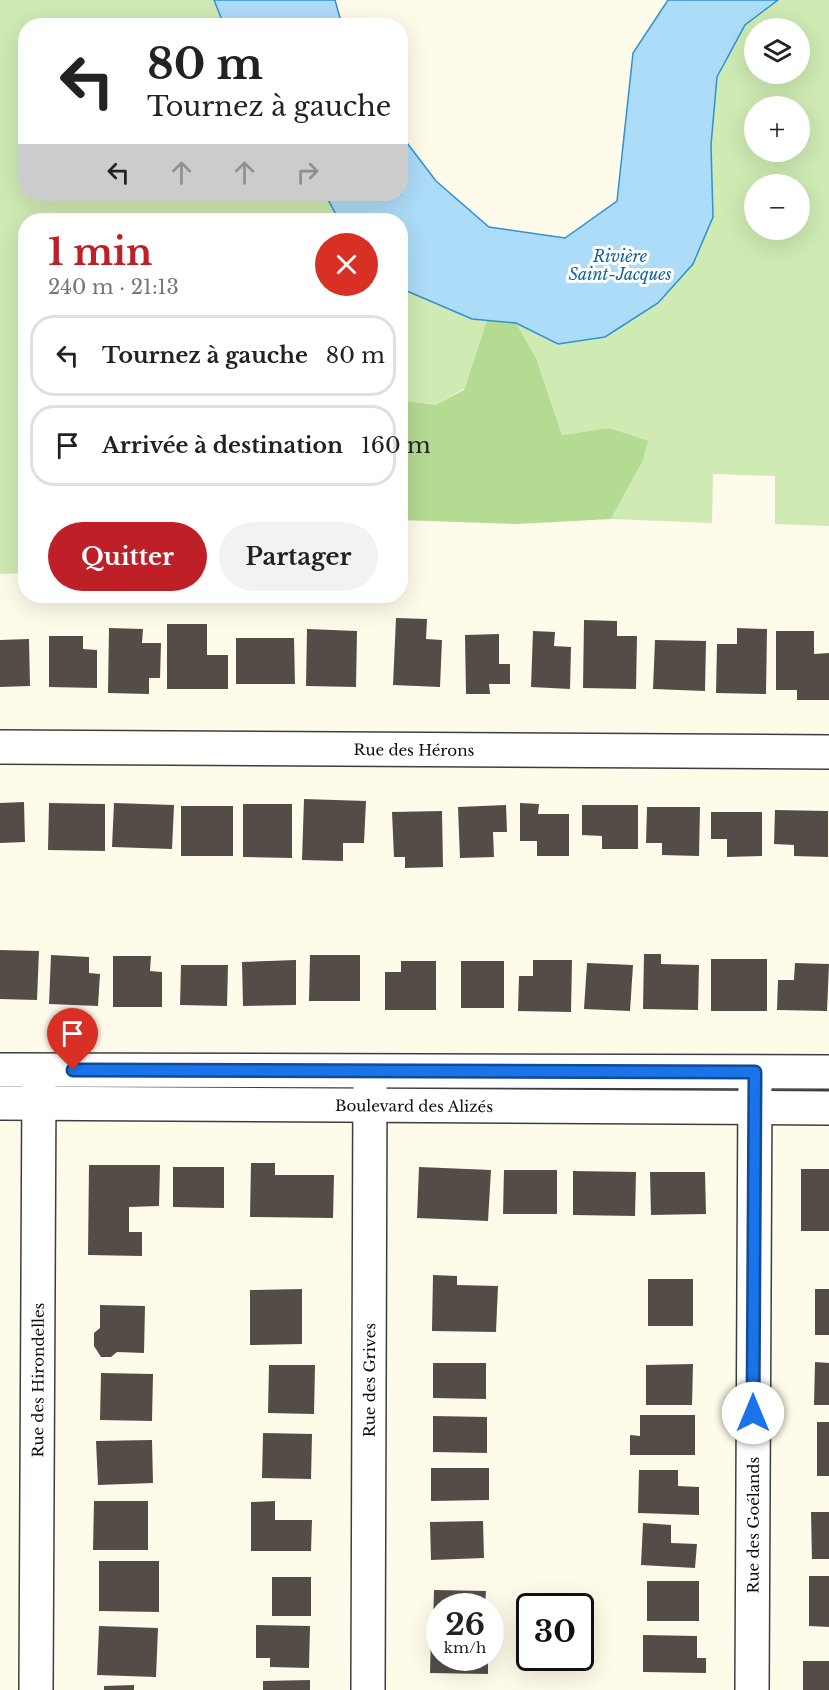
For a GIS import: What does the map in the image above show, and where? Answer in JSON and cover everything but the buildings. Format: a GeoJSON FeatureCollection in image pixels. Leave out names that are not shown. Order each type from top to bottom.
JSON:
{"type":"FeatureCollection","features":[{"type":"Feature","properties":{"kind":"street","name":"Rue des Hérons"},"geometry":{"type":"LineString","coordinates":[[0,747],[829,752]]}},
{"type":"Feature","properties":{"kind":"street","name":"Rue des Hirondelles"},"geometry":{"type":"LineString","coordinates":[[36,1690],[39,1069]]}},
{"type":"Feature","properties":{"kind":"street"},"geometry":{"type":"LineString","coordinates":[[0,1070],[829,1072]]}},
{"type":"Feature","properties":{"kind":"street","name":"Rue des Grives"},"geometry":{"type":"LineString","coordinates":[[368,1690],[370,1070]]}},
{"type":"Feature","properties":{"kind":"street","name":"Rue des Goélands"},"geometry":{"type":"LineString","coordinates":[[752,1690],[755,1072]]}},
{"type":"Feature","properties":{"kind":"street","name":"Boulevard des Alizés"},"geometry":{"type":"LineString","coordinates":[[0,1103],[829,1108]]}},
{"type":"Feature","properties":{"kind":"green space"},"geometry":{"type":"Polygon","coordinates":[[[0,0],[214,0],[221,18],[18,18],[18,201],[329,201],[335,213],[18,213],[18,573],[0,574],[0,0]]]}},
{"type":"Feature","properties":{"kind":"green space"},"geometry":{"type":"Polygon","coordinates":[[[778,0],[829,0],[829,526],[775,524],[775,476],[713,474],[712,523],[611,519],[642,462],[609,428],[562,435],[536,358],[516,323],[558,344],[711,145],[717,78],[744,27],[744,84],[810,84],[810,18],[754,18],[778,0]]]}},
{"type":"Feature","properties":{"kind":"green space"},"geometry":{"type":"Polygon","coordinates":[[[408,291],[471,319],[487,320],[464,389],[435,405],[408,401],[408,291]]]}},
{"type":"Feature","properties":{"kind":"green space"},"geometry":{"type":"Polygon","coordinates":[[[487,320],[516,323],[536,358],[562,435],[609,428],[648,441],[642,462],[611,519],[516,524],[408,520],[408,401],[435,405],[464,390],[487,320]]]}},
{"type":"Feature","properties":{"kind":"water"},"geometry":{"type":"Polygon","coordinates":[[[214,0],[335,0],[340,18],[221,18],[214,0]]]}},
{"type":"Feature","properties":{"kind":"water","name":"Rivière Saint-Jacques"},"geometry":{"type":"Polygon","coordinates":[[[668,0],[778,0],[754,18],[744,18],[744,27],[717,77],[711,145],[713,217],[693,264],[658,303],[605,337],[558,344],[516,323],[472,319],[408,291],[408,213],[335,213],[329,201],[408,201],[408,144],[436,181],[489,227],[565,238],[617,201],[633,53],[668,0]]]}},
{"type":"Feature","properties":{"kind":"route"},"geometry":{"type":"LineString","coordinates":[[73,1070],[755,1072],[753,1413]]}}]}
